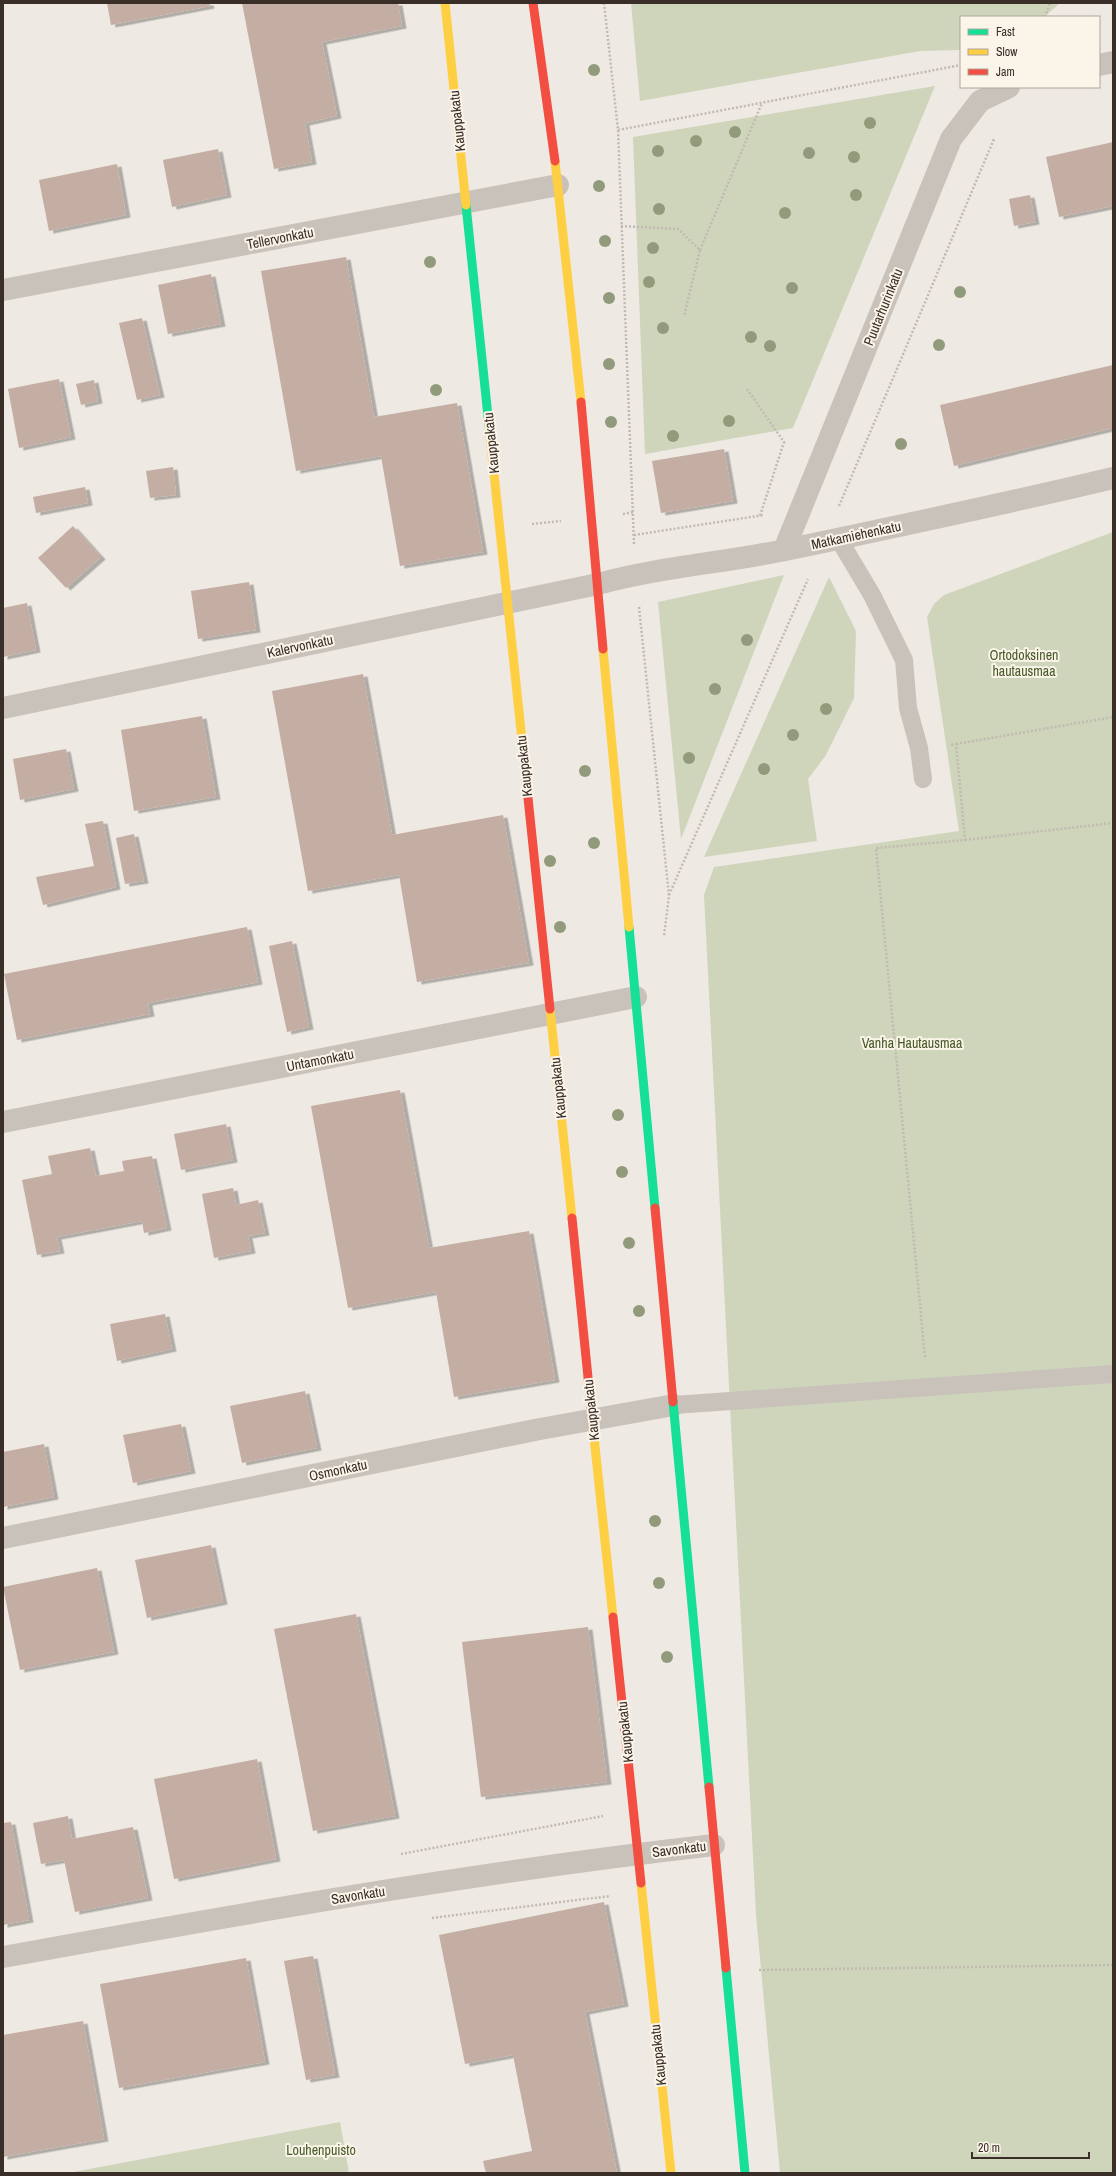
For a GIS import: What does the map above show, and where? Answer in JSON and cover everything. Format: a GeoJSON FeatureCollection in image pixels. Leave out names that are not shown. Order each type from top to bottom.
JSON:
{"type":"FeatureCollection","features":[{"type":"Feature","properties":{"kind":"main road","name":"Kauppakatu"},"geometry":{"type":"LineString","coordinates":[[445,3],[671,2173]]}},
{"type":"Feature","properties":{"kind":"main road"},"geometry":{"type":"LineString","coordinates":[[533,3],[558,185],[598,584],[745,2173]]}},
{"type":"Feature","properties":{"kind":"street"},"geometry":{"type":"LineString","coordinates":[[1100,65],[1113,62]]}},
{"type":"Feature","properties":{"kind":"street","name":"Puutarhurinkatu"},"geometry":{"type":"LineString","coordinates":[[784,550],[951,139],[980,101],[1007,88]]}},
{"type":"Feature","properties":{"kind":"street","name":"Tellervonkatu"},"geometry":{"type":"LineString","coordinates":[[3,290],[558,185]]}},
{"type":"Feature","properties":{"kind":"street","name":"Matkamiehenkatu"},"geometry":{"type":"LineString","coordinates":[[598,584],[635,574],[784,550],[1016,502],[1113,478]]}},
{"type":"Feature","properties":{"kind":"street","name":"Kalervonkatu"},"geometry":{"type":"LineString","coordinates":[[3,708],[598,584]]}},
{"type":"Feature","properties":{"kind":"street","name":"Untamonkatu"},"geometry":{"type":"LineString","coordinates":[[3,1122],[636,998]]}},
{"type":"Feature","properties":{"kind":"street","name":"Osmonkatu"},"geometry":{"type":"LineString","coordinates":[[3,1538],[592,1418],[674,1405]]}},
{"type":"Feature","properties":{"kind":"street","name":"Savonkatu"},"geometry":{"type":"LineString","coordinates":[[3,1957],[247,1912],[580,1861],[714,1845]]}},
{"type":"Feature","properties":{"kind":"lane"},"geometry":{"type":"LineString","coordinates":[[838,538],[872,595],[904,660],[908,708],[919,748],[923,779]]}},
{"type":"Feature","properties":{"kind":"lane"},"geometry":{"type":"LineString","coordinates":[[674,1405],[1113,1374]]}},
{"type":"Feature","properties":{"kind":"path"},"geometry":{"type":"LineString","coordinates":[[1045,16],[1050,3]]}},
{"type":"Feature","properties":{"kind":"path"},"geometry":{"type":"LineString","coordinates":[[618,130],[960,65]]}},
{"type":"Feature","properties":{"kind":"path"},"geometry":{"type":"LineString","coordinates":[[684,316],[700,250],[762,103]]}},
{"type":"Feature","properties":{"kind":"path"},"geometry":{"type":"LineString","coordinates":[[621,226],[678,229],[700,250]]}},
{"type":"Feature","properties":{"kind":"path"},"geometry":{"type":"LineString","coordinates":[[747,389],[784,442],[760,516]]}},
{"type":"Feature","properties":{"kind":"path"},"geometry":{"type":"LineString","coordinates":[[919,748],[956,744],[1113,717]]}},
{"type":"Feature","properties":{"kind":"path"},"geometry":{"type":"LineString","coordinates":[[956,744],[965,840]]}},
{"type":"Feature","properties":{"kind":"path"},"geometry":{"type":"LineString","coordinates":[[928,1387],[876,848],[965,840],[1113,823]]}},
{"type":"Feature","properties":{"kind":"path"},"geometry":{"type":"LineString","coordinates":[[397,1854],[606,1816]]}},
{"type":"Feature","properties":{"kind":"path"},"geometry":{"type":"LineString","coordinates":[[754,1970],[1113,1965]]}},
{"type":"Feature","properties":{"kind":"green space"},"geometry":{"type":"Polygon","coordinates":[[[631,3],[1060,3],[1045,16],[960,16],[960,50],[920,51],[640,101],[631,3]]]}},
{"type":"Feature","properties":{"kind":"green space"},"geometry":{"type":"Polygon","coordinates":[[[935,86],[793,428],[645,454],[633,137],[935,86]]]}},
{"type":"Feature","properties":{"kind":"green space","name":"Vanha Hautausmaa"},"geometry":{"type":"Polygon","coordinates":[[[1113,532],[1113,2173],[780,2173],[756,1915],[704,895],[714,867],[959,831],[927,617],[934,604],[944,595],[1113,532]]]}},
{"type":"Feature","properties":{"kind":"green space"},"geometry":{"type":"Polygon","coordinates":[[[784,575],[681,839],[658,602],[784,575]]]}},
{"type":"Feature","properties":{"kind":"green space"},"geometry":{"type":"Polygon","coordinates":[[[829,577],[856,631],[854,698],[826,755],[808,779],[817,841],[704,857],[829,577]]]}},
{"type":"Feature","properties":{"kind":"green space","name":"Louhenpuisto"},"geometry":{"type":"Polygon","coordinates":[[[340,2122],[349,2173],[68,2173],[340,2122]]]}},
{"type":"Feature","properties":{"kind":"building"},"geometry":{"type":"Polygon","coordinates":[[[107,3],[209,3],[210,6],[111,25],[107,3]]]}},
{"type":"Feature","properties":{"kind":"building"},"geometry":{"type":"Polygon","coordinates":[[[242,3],[398,3],[402,26],[322,42],[337,116],[305,123],[312,162],[274,169],[242,3]]]}},
{"type":"Feature","properties":{"kind":"building"},"geometry":{"type":"Polygon","coordinates":[[[1113,142],[1113,206],[1059,217],[1046,157],[1113,142]]]}},
{"type":"Feature","properties":{"kind":"building"},"geometry":{"type":"Polygon","coordinates":[[[218,149],[227,195],[172,207],[163,160],[218,149]]]}},
{"type":"Feature","properties":{"kind":"building"},"geometry":{"type":"Polygon","coordinates":[[[117,164],[126,215],[49,231],[39,180],[117,164]]]}},
{"type":"Feature","properties":{"kind":"building"},"geometry":{"type":"Polygon","coordinates":[[[1030,195],[1035,222],[1014,226],[1009,199],[1030,195]]]}},
{"type":"Feature","properties":{"kind":"building"},"geometry":{"type":"Polygon","coordinates":[[[346,257],[374,417],[457,403],[483,552],[400,566],[381,456],[296,471],[261,271],[346,257]]]}},
{"type":"Feature","properties":{"kind":"building"},"geometry":{"type":"Polygon","coordinates":[[[211,274],[221,324],[168,334],[158,285],[211,274]]]}},
{"type":"Feature","properties":{"kind":"building"},"geometry":{"type":"Polygon","coordinates":[[[142,318],[160,395],[137,400],[119,323],[142,318]]]}},
{"type":"Feature","properties":{"kind":"building"},"geometry":{"type":"Polygon","coordinates":[[[1113,365],[1113,428],[954,466],[940,405],[1113,365]]]}},
{"type":"Feature","properties":{"kind":"building"},"geometry":{"type":"Polygon","coordinates":[[[59,379],[71,437],[19,448],[8,389],[59,379]]]}},
{"type":"Feature","properties":{"kind":"building"},"geometry":{"type":"Polygon","coordinates":[[[94,380],[98,401],[81,405],[76,384],[94,380]]]}},
{"type":"Feature","properties":{"kind":"building"},"geometry":{"type":"Polygon","coordinates":[[[724,449],[733,501],[661,513],[652,461],[724,449]]]}},
{"type":"Feature","properties":{"kind":"building"},"geometry":{"type":"Polygon","coordinates":[[[173,467],[176,495],[150,498],[146,471],[173,467]]]}},
{"type":"Feature","properties":{"kind":"building"},"geometry":{"type":"Polygon","coordinates":[[[85,487],[88,503],[36,513],[33,497],[85,487]]]}},
{"type":"Feature","properties":{"kind":"building"},"geometry":{"type":"Polygon","coordinates":[[[73,526],[101,557],[66,588],[38,558],[73,526]]]}},
{"type":"Feature","properties":{"kind":"building"},"geometry":{"type":"Polygon","coordinates":[[[249,582],[256,630],[198,639],[191,591],[249,582]]]}},
{"type":"Feature","properties":{"kind":"building"},"geometry":{"type":"Polygon","coordinates":[[[27,603],[36,650],[3,657],[3,608],[27,603]]]}},
{"type":"Feature","properties":{"kind":"building"},"geometry":{"type":"Polygon","coordinates":[[[363,674],[392,835],[503,815],[529,963],[417,982],[399,875],[308,891],[272,691],[363,674]]]}},
{"type":"Feature","properties":{"kind":"building"},"geometry":{"type":"Polygon","coordinates":[[[202,716],[216,797],[134,811],[121,730],[202,716]]]}},
{"type":"Feature","properties":{"kind":"building"},"geometry":{"type":"Polygon","coordinates":[[[66,749],[74,789],[20,800],[13,759],[66,749]]]}},
{"type":"Feature","properties":{"kind":"building"},"geometry":{"type":"Polygon","coordinates":[[[103,821],[116,887],[43,905],[36,877],[94,866],[85,824],[103,821]]]}},
{"type":"Feature","properties":{"kind":"building"},"geometry":{"type":"Polygon","coordinates":[[[134,834],[144,881],[125,884],[116,838],[134,834]]]}},
{"type":"Feature","properties":{"kind":"building"},"geometry":{"type":"Polygon","coordinates":[[[247,927],[258,982],[148,1003],[150,1014],[17,1040],[4,974],[247,927]]]}},
{"type":"Feature","properties":{"kind":"building"},"geometry":{"type":"Polygon","coordinates":[[[292,941],[309,1027],[287,1032],[269,946],[292,941]]]}},
{"type":"Feature","properties":{"kind":"building"},"geometry":{"type":"Polygon","coordinates":[[[400,1090],[429,1248],[529,1231],[555,1380],[454,1397],[436,1292],[348,1308],[311,1106],[400,1090]]]}},
{"type":"Feature","properties":{"kind":"building"},"geometry":{"type":"Polygon","coordinates":[[[226,1124],[233,1160],[181,1170],[174,1134],[226,1124]]]}},
{"type":"Feature","properties":{"kind":"building"},"geometry":{"type":"Polygon","coordinates":[[[90,1148],[96,1176],[124,1171],[122,1161],[152,1156],[167,1228],[144,1233],[142,1221],[57,1237],[60,1251],[37,1255],[22,1180],[52,1174],[48,1156],[90,1148]]]}},
{"type":"Feature","properties":{"kind":"building"},"geometry":{"type":"Polygon","coordinates":[[[233,1188],[236,1205],[258,1200],[265,1233],[248,1236],[251,1251],[214,1258],[202,1194],[233,1188]]]}},
{"type":"Feature","properties":{"kind":"building"},"geometry":{"type":"Polygon","coordinates":[[[165,1314],[172,1349],[117,1361],[110,1324],[165,1314]]]}},
{"type":"Feature","properties":{"kind":"building"},"geometry":{"type":"Polygon","coordinates":[[[305,1391],[317,1448],[242,1463],[230,1406],[305,1391]]]}},
{"type":"Feature","properties":{"kind":"building"},"geometry":{"type":"Polygon","coordinates":[[[181,1424],[191,1471],[133,1483],[123,1435],[181,1424]]]}},
{"type":"Feature","properties":{"kind":"building"},"geometry":{"type":"Polygon","coordinates":[[[44,1444],[54,1497],[3,1507],[3,1452],[44,1444]]]}},
{"type":"Feature","properties":{"kind":"building"},"geometry":{"type":"Polygon","coordinates":[[[211,1545],[223,1602],[147,1618],[135,1560],[211,1545]]]}},
{"type":"Feature","properties":{"kind":"building"},"geometry":{"type":"Polygon","coordinates":[[[97,1568],[114,1652],[20,1670],[3,1587],[97,1568]]]}},
{"type":"Feature","properties":{"kind":"building"},"geometry":{"type":"Polygon","coordinates":[[[356,1614],[395,1816],[313,1831],[274,1629],[356,1614]]]}},
{"type":"Feature","properties":{"kind":"building"},"geometry":{"type":"Polygon","coordinates":[[[588,1627],[607,1782],[481,1797],[462,1642],[588,1627]]]}},
{"type":"Feature","properties":{"kind":"building"},"geometry":{"type":"Polygon","coordinates":[[[257,1759],[276,1859],[174,1879],[154,1779],[257,1759]]]}},
{"type":"Feature","properties":{"kind":"building"},"geometry":{"type":"Polygon","coordinates":[[[68,1816],[72,1839],[133,1827],[148,1898],[75,1912],[64,1860],[41,1864],[33,1823],[68,1816]]]}},
{"type":"Feature","properties":{"kind":"building"},"geometry":{"type":"Polygon","coordinates":[[[11,1822],[29,1920],[3,1925],[3,1823],[11,1822]]]}},
{"type":"Feature","properties":{"kind":"building"},"geometry":{"type":"Polygon","coordinates":[[[604,1902],[624,2004],[585,2012],[617,2173],[486,2173],[483,2161],[532,2151],[513,2055],[465,2064],[439,1935],[604,1902]]]}},
{"type":"Feature","properties":{"kind":"building"},"geometry":{"type":"Polygon","coordinates":[[[313,1956],[335,2075],[306,2080],[284,1961],[313,1956]]]}},
{"type":"Feature","properties":{"kind":"building"},"geometry":{"type":"Polygon","coordinates":[[[246,1958],[265,2062],[119,2088],[100,1984],[246,1958]]]}},
{"type":"Feature","properties":{"kind":"building"},"geometry":{"type":"Polygon","coordinates":[[[83,2021],[104,2139],[3,2157],[3,2035],[83,2021]]]}},
{"type":"Feature","properties":{"kind":"traffic: fast"},"geometry":{"type":"LineString","coordinates":[[466,205],[489,426]]}},
{"type":"Feature","properties":{"kind":"traffic: fast"},"geometry":{"type":"LineString","coordinates":[[629,927],[655,1208]]}},
{"type":"Feature","properties":{"kind":"traffic: fast"},"geometry":{"type":"LineString","coordinates":[[673,1402],[709,1787]]}},
{"type":"Feature","properties":{"kind":"traffic: fast"},"geometry":{"type":"LineString","coordinates":[[726,1968],[745,2173]]}},
{"type":"Feature","properties":{"kind":"traffic: slow"},"geometry":{"type":"LineString","coordinates":[[445,3],[466,205]]}},
{"type":"Feature","properties":{"kind":"traffic: slow"},"geometry":{"type":"LineString","coordinates":[[555,161],[581,402]]}},
{"type":"Feature","properties":{"kind":"traffic: slow"},"geometry":{"type":"LineString","coordinates":[[489,426],[523,750]]}},
{"type":"Feature","properties":{"kind":"traffic: slow"},"geometry":{"type":"LineString","coordinates":[[603,649],[629,927]]}},
{"type":"Feature","properties":{"kind":"traffic: slow"},"geometry":{"type":"LineString","coordinates":[[550,1009],[572,1218]]}},
{"type":"Feature","properties":{"kind":"traffic: slow"},"geometry":{"type":"LineString","coordinates":[[594,1437],[613,1617]]}},
{"type":"Feature","properties":{"kind":"traffic: slow"},"geometry":{"type":"LineString","coordinates":[[641,1883],[671,2173]]}},
{"type":"Feature","properties":{"kind":"traffic: jam"},"geometry":{"type":"LineString","coordinates":[[533,3],[555,161]]}},
{"type":"Feature","properties":{"kind":"traffic: jam"},"geometry":{"type":"LineString","coordinates":[[581,402],[603,649]]}},
{"type":"Feature","properties":{"kind":"traffic: jam"},"geometry":{"type":"LineString","coordinates":[[523,750],[550,1009]]}},
{"type":"Feature","properties":{"kind":"traffic: jam"},"geometry":{"type":"LineString","coordinates":[[655,1208],[673,1402]]}},
{"type":"Feature","properties":{"kind":"traffic: jam"},"geometry":{"type":"LineString","coordinates":[[572,1218],[594,1437]]}},
{"type":"Feature","properties":{"kind":"traffic: jam"},"geometry":{"type":"LineString","coordinates":[[613,1617],[641,1883]]}},
{"type":"Feature","properties":{"kind":"traffic: jam"},"geometry":{"type":"LineString","coordinates":[[709,1787],[726,1968]]}},
{"type":"Feature","properties":{"kind":"park label","name":"Ortodoksinen hautausmaa"},"geometry":{"type":"Point","coordinates":[1024,664]}}]}
